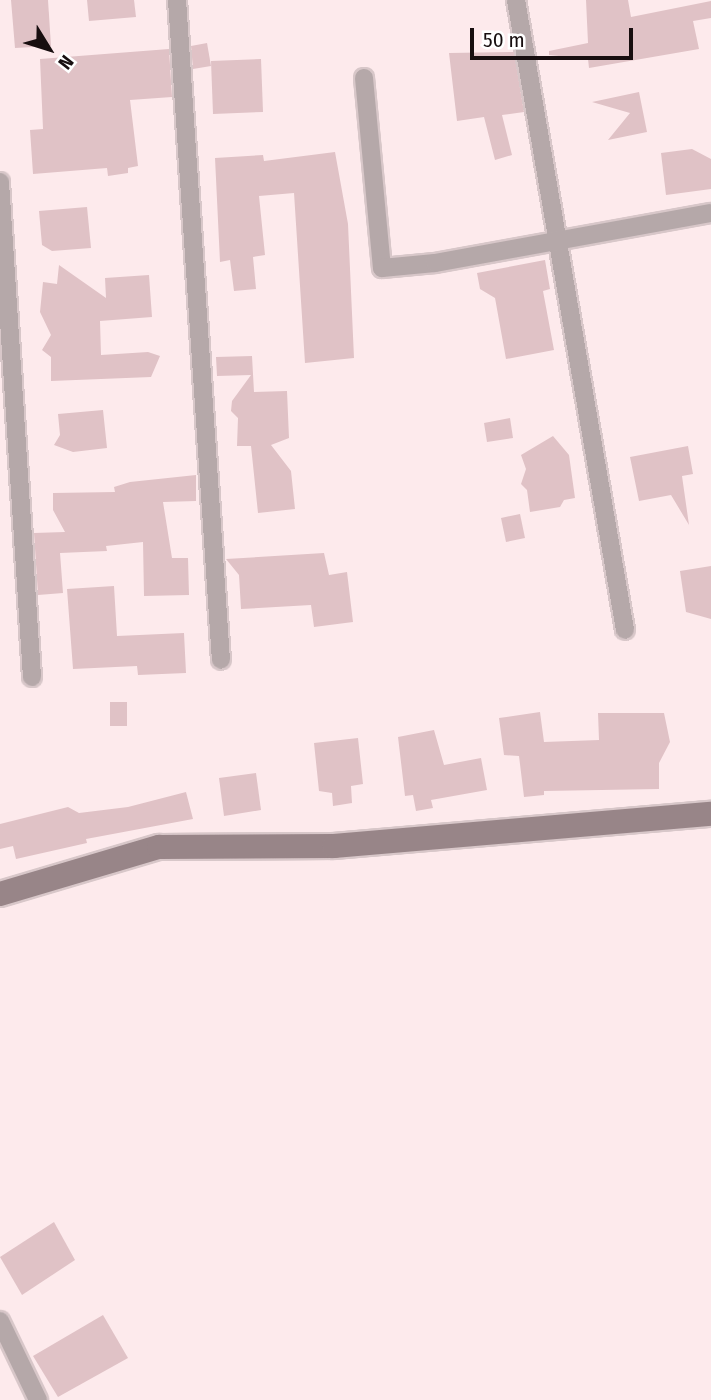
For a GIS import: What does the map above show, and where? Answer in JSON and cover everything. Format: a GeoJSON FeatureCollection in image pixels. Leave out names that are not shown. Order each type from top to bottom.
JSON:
{"type":"FeatureCollection","features":[{"type":"Feature","properties":{"kind":"street"},"geometry":{"type":"LineString","coordinates":[[177,0],[221,660]]}},
{"type":"Feature","properties":{"kind":"street"},"geometry":{"type":"LineString","coordinates":[[516,0],[560,239],[625,630]]}},
{"type":"Feature","properties":{"kind":"street"},"geometry":{"type":"LineString","coordinates":[[364,78],[382,268],[435,263],[711,213]]}},
{"type":"Feature","properties":{"kind":"street"},"geometry":{"type":"LineString","coordinates":[[0,182],[32,677]]}},
{"type":"Feature","properties":{"kind":"street"},"geometry":{"type":"LineString","coordinates":[[0,894],[159,847],[334,846],[711,814]]}},
{"type":"Feature","properties":{"kind":"street"},"geometry":{"type":"LineString","coordinates":[[0,1321],[38,1400]]}},
{"type":"Feature","properties":{"kind":"building"},"geometry":{"type":"Polygon","coordinates":[[[11,0],[48,0],[51,46],[15,48],[11,0]]]}},
{"type":"Feature","properties":{"kind":"building"},"geometry":{"type":"Polygon","coordinates":[[[87,0],[134,0],[136,17],[89,21],[87,0]]]}},
{"type":"Feature","properties":{"kind":"building"},"geometry":{"type":"Polygon","coordinates":[[[586,0],[628,0],[631,17],[711,1],[711,18],[693,21],[699,49],[589,68],[588,59],[549,55],[549,51],[588,43],[586,0]]]}},
{"type":"Feature","properties":{"kind":"building"},"geometry":{"type":"Polygon","coordinates":[[[207,43],[211,66],[193,69],[191,46],[207,43]]]}},
{"type":"Feature","properties":{"kind":"building"},"geometry":{"type":"Polygon","coordinates":[[[169,49],[172,97],[130,100],[138,166],[128,168],[128,173],[108,176],[107,168],[33,174],[30,130],[43,129],[40,59],[169,49]]]}},
{"type":"Feature","properties":{"kind":"building"},"geometry":{"type":"Polygon","coordinates":[[[514,52],[524,112],[502,115],[512,155],[495,160],[484,117],[457,121],[449,53],[514,52]]]}},
{"type":"Feature","properties":{"kind":"building"},"geometry":{"type":"Polygon","coordinates":[[[261,59],[263,112],[213,114],[211,61],[261,59]]]}},
{"type":"Feature","properties":{"kind":"building"},"geometry":{"type":"Polygon","coordinates":[[[639,92],[647,132],[608,140],[630,113],[592,102],[639,92]]]}},
{"type":"Feature","properties":{"kind":"building"},"geometry":{"type":"Polygon","coordinates":[[[692,149],[711,159],[711,189],[666,195],[661,153],[692,149]]]}},
{"type":"Feature","properties":{"kind":"building"},"geometry":{"type":"Polygon","coordinates":[[[335,152],[348,224],[354,358],[305,363],[294,193],[259,196],[265,255],[253,257],[256,289],[234,291],[230,260],[220,262],[215,158],[263,155],[264,161],[335,152]]]}},
{"type":"Feature","properties":{"kind":"building"},"geometry":{"type":"Polygon","coordinates":[[[87,207],[91,248],[52,251],[42,245],[39,211],[87,207]]]}},
{"type":"Feature","properties":{"kind":"building"},"geometry":{"type":"Polygon","coordinates":[[[545,260],[550,289],[543,291],[554,350],[506,359],[495,298],[480,289],[477,273],[545,260]]]}},
{"type":"Feature","properties":{"kind":"building"},"geometry":{"type":"Polygon","coordinates":[[[59,265],[106,298],[105,278],[149,275],[152,317],[100,321],[101,355],[148,352],[160,356],[151,377],[51,381],[51,357],[42,350],[51,335],[40,312],[43,282],[57,284],[59,265]]]}},
{"type":"Feature","properties":{"kind":"building"},"geometry":{"type":"Polygon","coordinates":[[[252,356],[254,392],[287,391],[289,438],[271,445],[291,471],[295,509],[258,513],[251,446],[237,446],[238,418],[231,411],[232,401],[251,375],[217,376],[216,357],[252,356]]]}},
{"type":"Feature","properties":{"kind":"building"},"geometry":{"type":"Polygon","coordinates":[[[103,410],[107,448],[73,452],[54,445],[60,435],[58,414],[103,410]]]}},
{"type":"Feature","properties":{"kind":"building"},"geometry":{"type":"Polygon","coordinates":[[[510,418],[513,438],[487,442],[484,423],[510,418]]]}},
{"type":"Feature","properties":{"kind":"building"},"geometry":{"type":"Polygon","coordinates":[[[553,436],[569,455],[575,498],[564,500],[560,507],[530,512],[527,490],[521,484],[526,469],[521,455],[553,436]]]}},
{"type":"Feature","properties":{"kind":"building"},"geometry":{"type":"Polygon","coordinates":[[[688,446],[693,474],[682,476],[689,525],[671,495],[639,501],[630,457],[688,446]]]}},
{"type":"Feature","properties":{"kind":"building"},"geometry":{"type":"Polygon","coordinates":[[[196,475],[196,501],[163,502],[172,558],[188,558],[189,595],[144,596],[143,542],[106,546],[107,551],[60,553],[63,593],[38,595],[34,533],[65,532],[53,510],[53,493],[115,492],[114,487],[130,482],[196,475]]]}},
{"type":"Feature","properties":{"kind":"building"},"geometry":{"type":"Polygon","coordinates":[[[520,514],[525,538],[506,542],[501,518],[520,514]]]}},
{"type":"Feature","properties":{"kind":"building"},"geometry":{"type":"Polygon","coordinates":[[[324,553],[329,575],[347,572],[353,622],[314,627],[311,605],[241,609],[239,575],[226,559],[324,553]]]}},
{"type":"Feature","properties":{"kind":"building"},"geometry":{"type":"Polygon","coordinates":[[[711,566],[711,619],[686,612],[680,571],[711,566]]]}},
{"type":"Feature","properties":{"kind":"building"},"geometry":{"type":"Polygon","coordinates":[[[114,586],[117,636],[184,633],[186,673],[138,675],[137,666],[73,669],[67,589],[114,586]]]}},
{"type":"Feature","properties":{"kind":"building"},"geometry":{"type":"Polygon","coordinates":[[[110,702],[127,702],[127,726],[110,726],[110,702]]]}},
{"type":"Feature","properties":{"kind":"building"},"geometry":{"type":"Polygon","coordinates":[[[540,712],[544,742],[599,740],[598,713],[664,713],[670,742],[659,763],[659,789],[544,791],[544,795],[524,797],[519,756],[504,755],[499,718],[540,712]]]}},
{"type":"Feature","properties":{"kind":"building"},"geometry":{"type":"Polygon","coordinates":[[[434,730],[444,765],[481,758],[487,790],[431,800],[433,808],[416,811],[413,795],[405,796],[398,737],[434,730]]]}},
{"type":"Feature","properties":{"kind":"building"},"geometry":{"type":"Polygon","coordinates":[[[358,738],[363,784],[351,786],[352,803],[333,806],[332,793],[319,791],[314,743],[358,738]]]}},
{"type":"Feature","properties":{"kind":"building"},"geometry":{"type":"Polygon","coordinates":[[[256,773],[261,810],[224,816],[219,778],[256,773]]]}},
{"type":"Feature","properties":{"kind":"building"},"geometry":{"type":"Polygon","coordinates":[[[186,792],[193,819],[86,839],[87,843],[16,859],[13,846],[0,849],[0,824],[68,807],[79,813],[128,807],[186,792]]]}},
{"type":"Feature","properties":{"kind":"building"},"geometry":{"type":"Polygon","coordinates":[[[54,1222],[75,1260],[22,1295],[0,1257],[54,1222]]]}},
{"type":"Feature","properties":{"kind":"building"},"geometry":{"type":"Polygon","coordinates":[[[103,1315],[128,1358],[58,1397],[33,1356],[103,1315]]]}}]}
